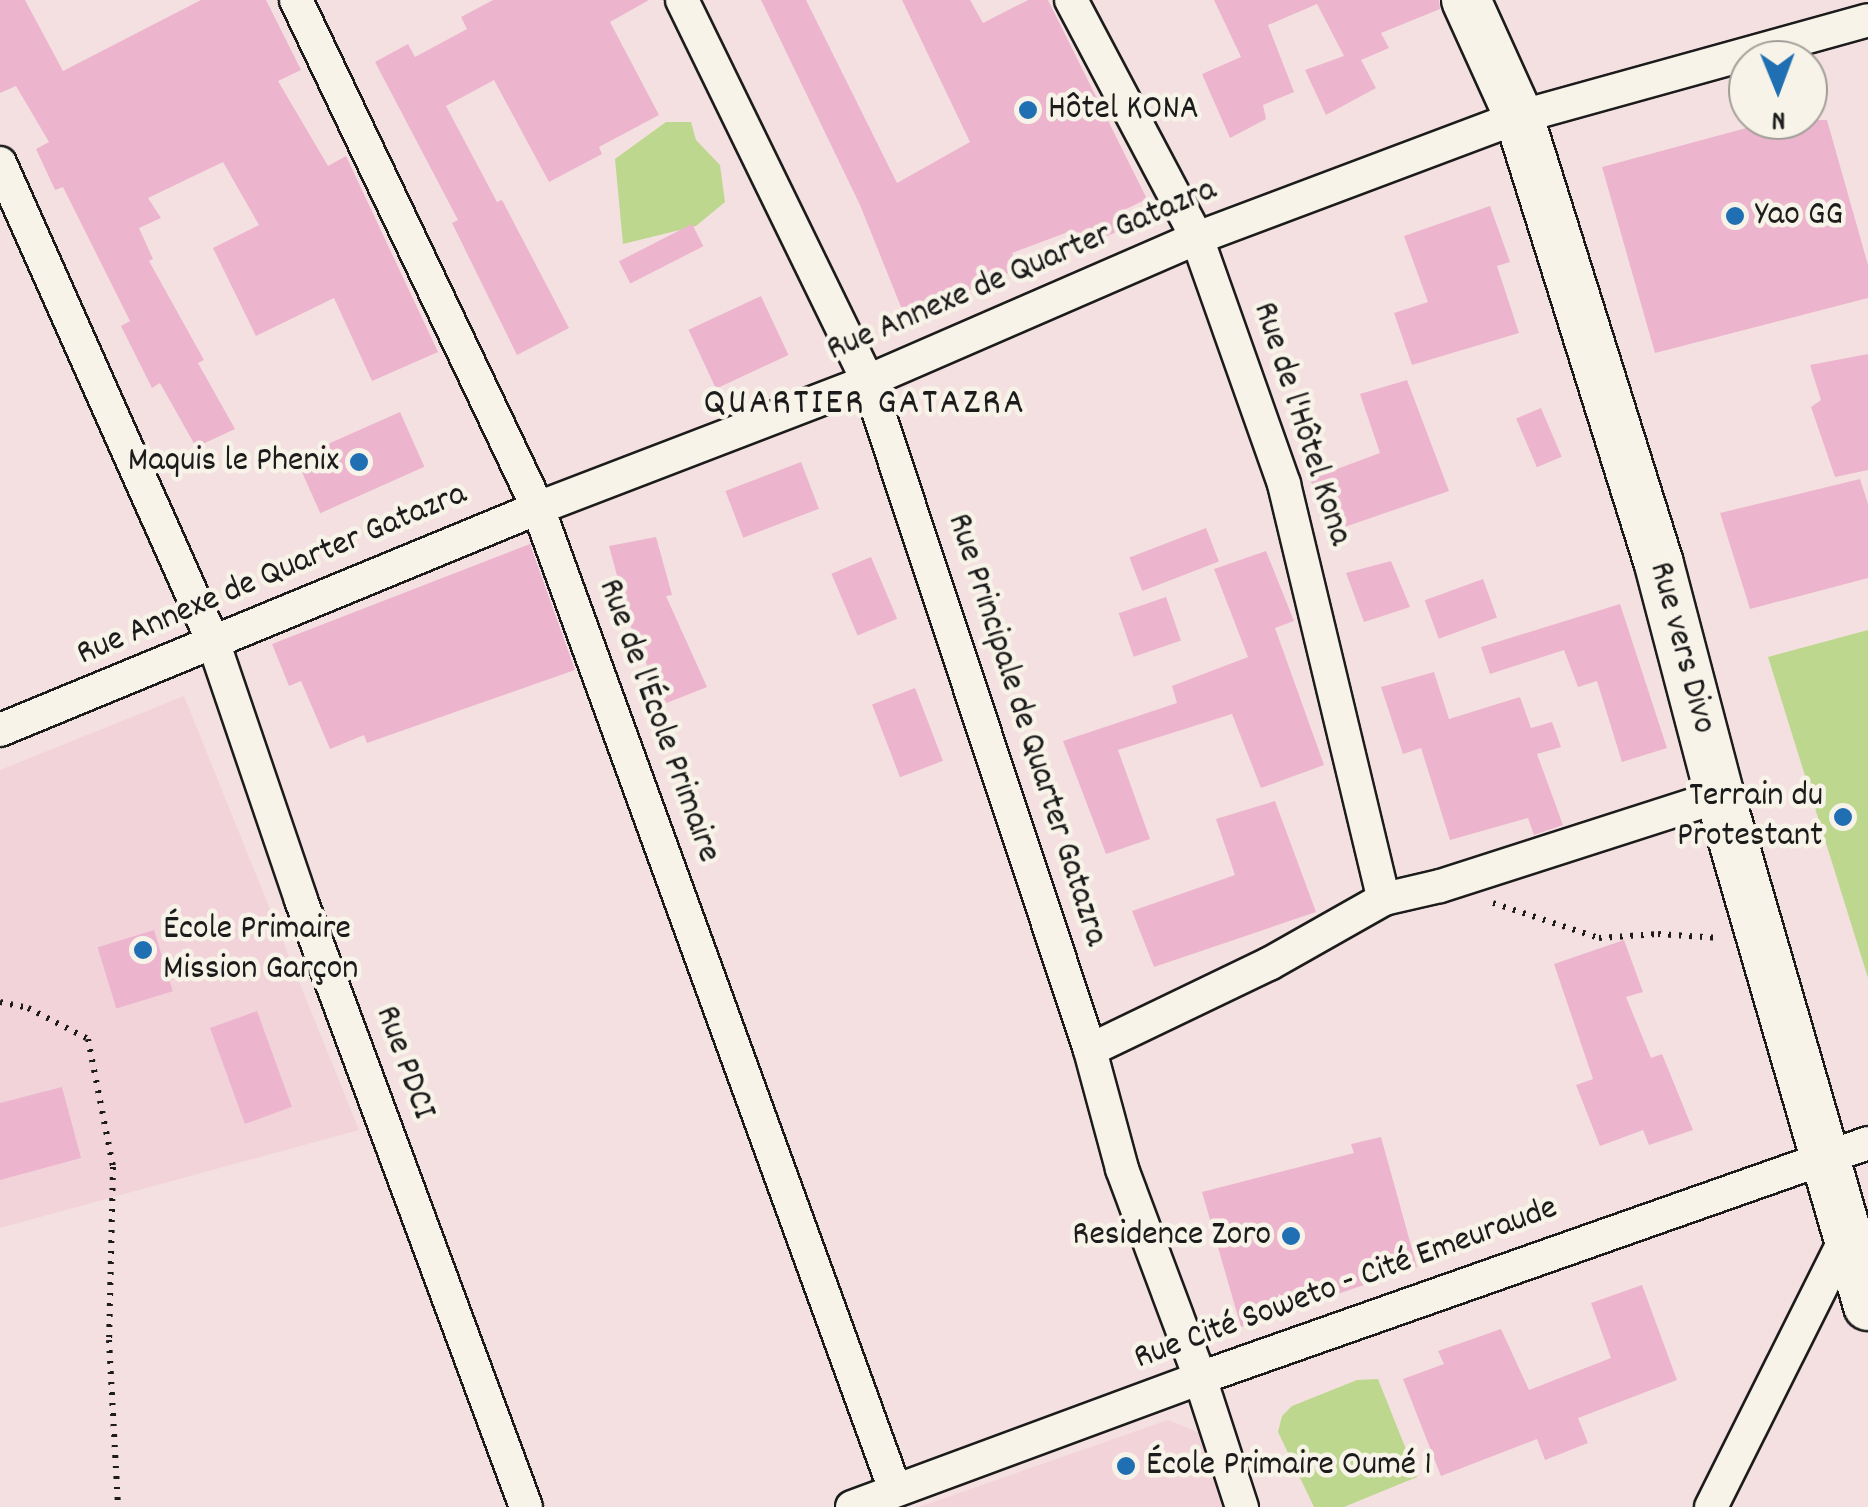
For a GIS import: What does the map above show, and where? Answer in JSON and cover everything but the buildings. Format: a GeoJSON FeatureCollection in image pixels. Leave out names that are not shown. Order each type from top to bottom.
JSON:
{"type":"FeatureCollection","features":[{"type":"Feature","properties":{"kind":"main road","name":"Rue vers Divo"},"geometry":{"type":"LineString","coordinates":[[1466,0],[1519,117],[1658,564],[1720,796],[1765,938],[1847,1149],[1847,1236],[1868,1306]]}},
{"type":"Feature","properties":{"kind":"street","name":"Rue de l'École Primaire"},"geometry":{"type":"LineString","coordinates":[[296,0],[538,508],[895,1490]]}},
{"type":"Feature","properties":{"kind":"street","name":"Rue Principale de Quarter Gatazra"},"geometry":{"type":"LineString","coordinates":[[682,0],[868,382],[1090,1050],[1122,1168],[1200,1378],[1242,1507]]}},
{"type":"Feature","properties":{"kind":"street","name":"Rue de l'Hôtel Kona"},"geometry":{"type":"LineString","coordinates":[[1071,0],[1198,238],[1284,484],[1384,899]]}},
{"type":"Feature","properties":{"kind":"street","name":"Rue Annexe de Quarter Gatazra"},"geometry":{"type":"LineString","coordinates":[[0,730],[538,508],[868,382],[1198,238],[1519,117],[1868,20]]}},
{"type":"Feature","properties":{"kind":"street","name":"Rue PDCI"},"geometry":{"type":"LineString","coordinates":[[0,163],[214,644],[301,900],[526,1507]]}},
{"type":"Feature","properties":{"kind":"street"},"geometry":{"type":"LineString","coordinates":[[1090,1050],[1269,964],[1384,899],[1440,886],[1720,796]]}},
{"type":"Feature","properties":{"kind":"street","name":"Rue Cité Soweto - Cité Emeuraude"},"geometry":{"type":"LineString","coordinates":[[852,1507],[1200,1378],[1847,1149]]}},
{"type":"Feature","properties":{"kind":"street"},"geometry":{"type":"LineString","coordinates":[[1712,1507],[1847,1236]]}},
{"type":"Feature","properties":{"kind":"path"},"geometry":{"type":"LineString","coordinates":[[1440,886],[1599,938],[1765,938]]}},
{"type":"Feature","properties":{"kind":"path"},"geometry":{"type":"LineString","coordinates":[[0,1002],[28,1008],[88,1038],[113,1167],[109,1340],[118,1507]]}},
{"type":"Feature","properties":{"kind":"shaded area","name":"École Primaire Mission Garçon"},"geometry":{"type":"Polygon","coordinates":[[[184,696],[359,1130],[0,1228],[0,770],[184,696]]]}},
{"type":"Feature","properties":{"kind":"shaded area","name":"École Primaire Oumé 1"},"geometry":{"type":"Polygon","coordinates":[[[1168,1420],[1207,1436],[1230,1507],[919,1507],[1168,1420]]]}},
{"type":"Feature","properties":{"kind":"green space"},"geometry":{"type":"Polygon","coordinates":[[[666,122],[691,122],[696,140],[720,165],[725,202],[696,226],[623,244],[615,159],[666,122]]]}},
{"type":"Feature","properties":{"kind":"green space","name":"Terrain du Protestant"},"geometry":{"type":"Polygon","coordinates":[[[1868,630],[1868,978],[1768,657],[1868,630]]]}},
{"type":"Feature","properties":{"kind":"green space"},"geometry":{"type":"Polygon","coordinates":[[[1378,1379],[1417,1477],[1344,1507],[1314,1507],[1278,1432],[1282,1416],[1292,1406],[1357,1380],[1378,1379]]]}},
{"type":"Feature","properties":{"kind":"place","name":"Hôtel KONA"},"geometry":{"type":"Point","coordinates":[1028,110]}},
{"type":"Feature","properties":{"kind":"place","name":"Yao GG"},"geometry":{"type":"Point","coordinates":[1735,216]}},
{"type":"Feature","properties":{"kind":"place","name":"Maquis le Phenix"},"geometry":{"type":"Point","coordinates":[359,462]}},
{"type":"Feature","properties":{"kind":"place","name":"Terrain du Protestant"},"geometry":{"type":"Point","coordinates":[1843,817]}},
{"type":"Feature","properties":{"kind":"place","name":"École Primaire Mission Garçon"},"geometry":{"type":"Point","coordinates":[143,950]}},
{"type":"Feature","properties":{"kind":"place","name":"Residence Zoro"},"geometry":{"type":"Point","coordinates":[1291,1236]}},
{"type":"Feature","properties":{"kind":"place","name":"École Primaire Oumé 1"},"geometry":{"type":"Point","coordinates":[1126,1466]}},
{"type":"Feature","properties":{"kind":"district","name":"QUARTIER GATAZRA"},"geometry":{"type":"Point","coordinates":[865,405]}}]}
